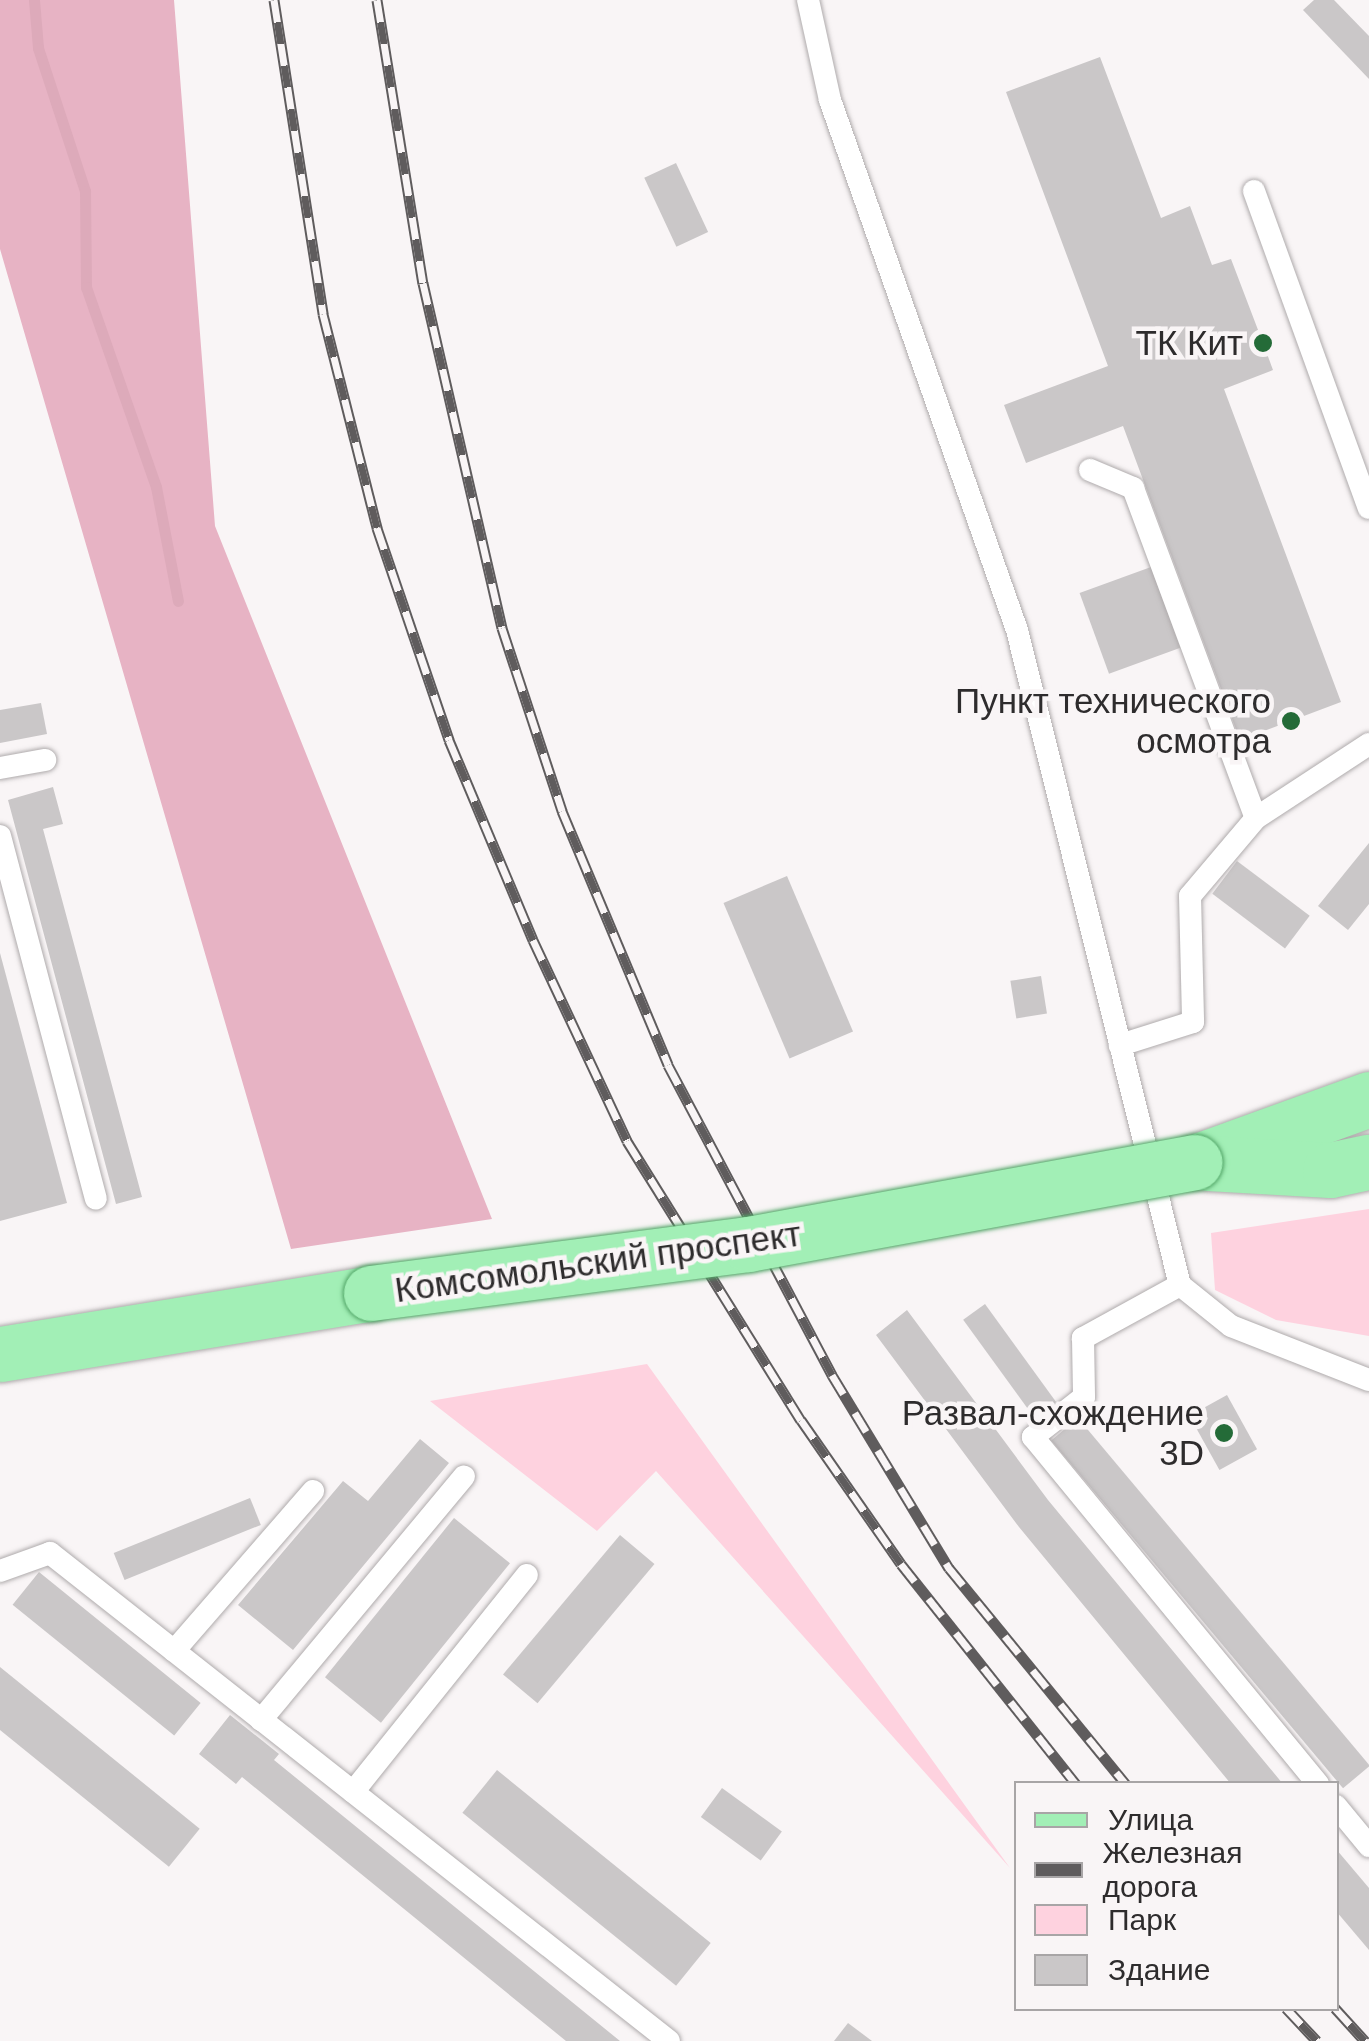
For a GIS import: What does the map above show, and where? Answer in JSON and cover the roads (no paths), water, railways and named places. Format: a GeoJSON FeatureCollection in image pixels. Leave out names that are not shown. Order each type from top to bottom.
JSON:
{"type":"FeatureCollection","features":[{"type":"Feature","properties":{"kind":"main road","name":"Комсомольский проспект"},"geometry":{"type":"LineString","coordinates":[[0,1354],[371,1293],[748,1244],[1196,1162],[1369,1099]]}},
{"type":"Feature","properties":{"kind":"main road","name":"Комсомольский проспект"},"geometry":{"type":"LineString","coordinates":[[1196,1162],[1330,1170],[1369,1162]]}},
{"type":"Feature","properties":{"kind":"lane"},"geometry":{"type":"LineString","coordinates":[[808,0],[830,100],[1016,630],[1180,1285],[1232,1326],[1369,1380]]}},
{"type":"Feature","properties":{"kind":"lane"},"geometry":{"type":"LineString","coordinates":[[1254,191],[1369,508]]}},
{"type":"Feature","properties":{"kind":"lane"},"geometry":{"type":"LineString","coordinates":[[1090,470],[1133,488],[1256,818]]}},
{"type":"Feature","properties":{"kind":"lane"},"geometry":{"type":"LineString","coordinates":[[1120,1046],[1193,1022],[1190,896],[1256,818],[1369,744]]}},
{"type":"Feature","properties":{"kind":"lane"},"geometry":{"type":"LineString","coordinates":[[0,768],[45,760]]}},
{"type":"Feature","properties":{"kind":"lane"},"geometry":{"type":"LineString","coordinates":[[0,836],[96,1199]]}},
{"type":"Feature","properties":{"kind":"lane"},"geometry":{"type":"LineString","coordinates":[[1180,1285],[1083,1338],[1084,1398],[1032,1437],[1316,1781]]}},
{"type":"Feature","properties":{"kind":"lane"},"geometry":{"type":"LineString","coordinates":[[262,1720],[464,1476]]}},
{"type":"Feature","properties":{"kind":"lane"},"geometry":{"type":"LineString","coordinates":[[174,1651],[313,1490]]}},
{"type":"Feature","properties":{"kind":"lane"},"geometry":{"type":"LineString","coordinates":[[0,1572],[50,1554],[669,2041]]}},
{"type":"Feature","properties":{"kind":"lane"},"geometry":{"type":"LineString","coordinates":[[353,1792],[526,1575]]}},
{"type":"Feature","properties":{"kind":"lane"},"geometry":{"type":"LineString","coordinates":[[1339,1810],[1369,1846]]}},
{"type":"Feature","properties":{"kind":"waterway"},"geometry":{"type":"LineString","coordinates":[[34,0],[38,48],[85,191],[86,287],[156,487],[178,601]]}},
{"type":"Feature","properties":{"kind":"railway"},"geometry":{"type":"LineString","coordinates":[[274,0],[323,314],[377,528],[449,740],[533,940],[627,1141],[801,1420],[901,1564],[1074,1781]]}},
{"type":"Feature","properties":{"kind":"railway"},"geometry":{"type":"LineString","coordinates":[[377,0],[423,283],[502,628],[562,811],[668,1065],[832,1375],[949,1568],[1124,1781]]}},
{"type":"Feature","properties":{"kind":"railway"},"geometry":{"type":"LineString","coordinates":[[1289,2011],[1317,2041]]}},
{"type":"Feature","properties":{"kind":"railway"},"geometry":{"type":"LineString","coordinates":[[1338,2011],[1365,2041]]}},
{"type":"Feature","properties":{"kind":"place","name":"ТК Кит"},"geometry":{"type":"Point","coordinates":[1263,343]}},
{"type":"Feature","properties":{"kind":"place","name":"Пункт технического осмотра"},"geometry":{"type":"Point","coordinates":[1291,721]}},
{"type":"Feature","properties":{"kind":"place","name":"Развал-схождение 3D"},"geometry":{"type":"Point","coordinates":[1224,1433]}}]}
